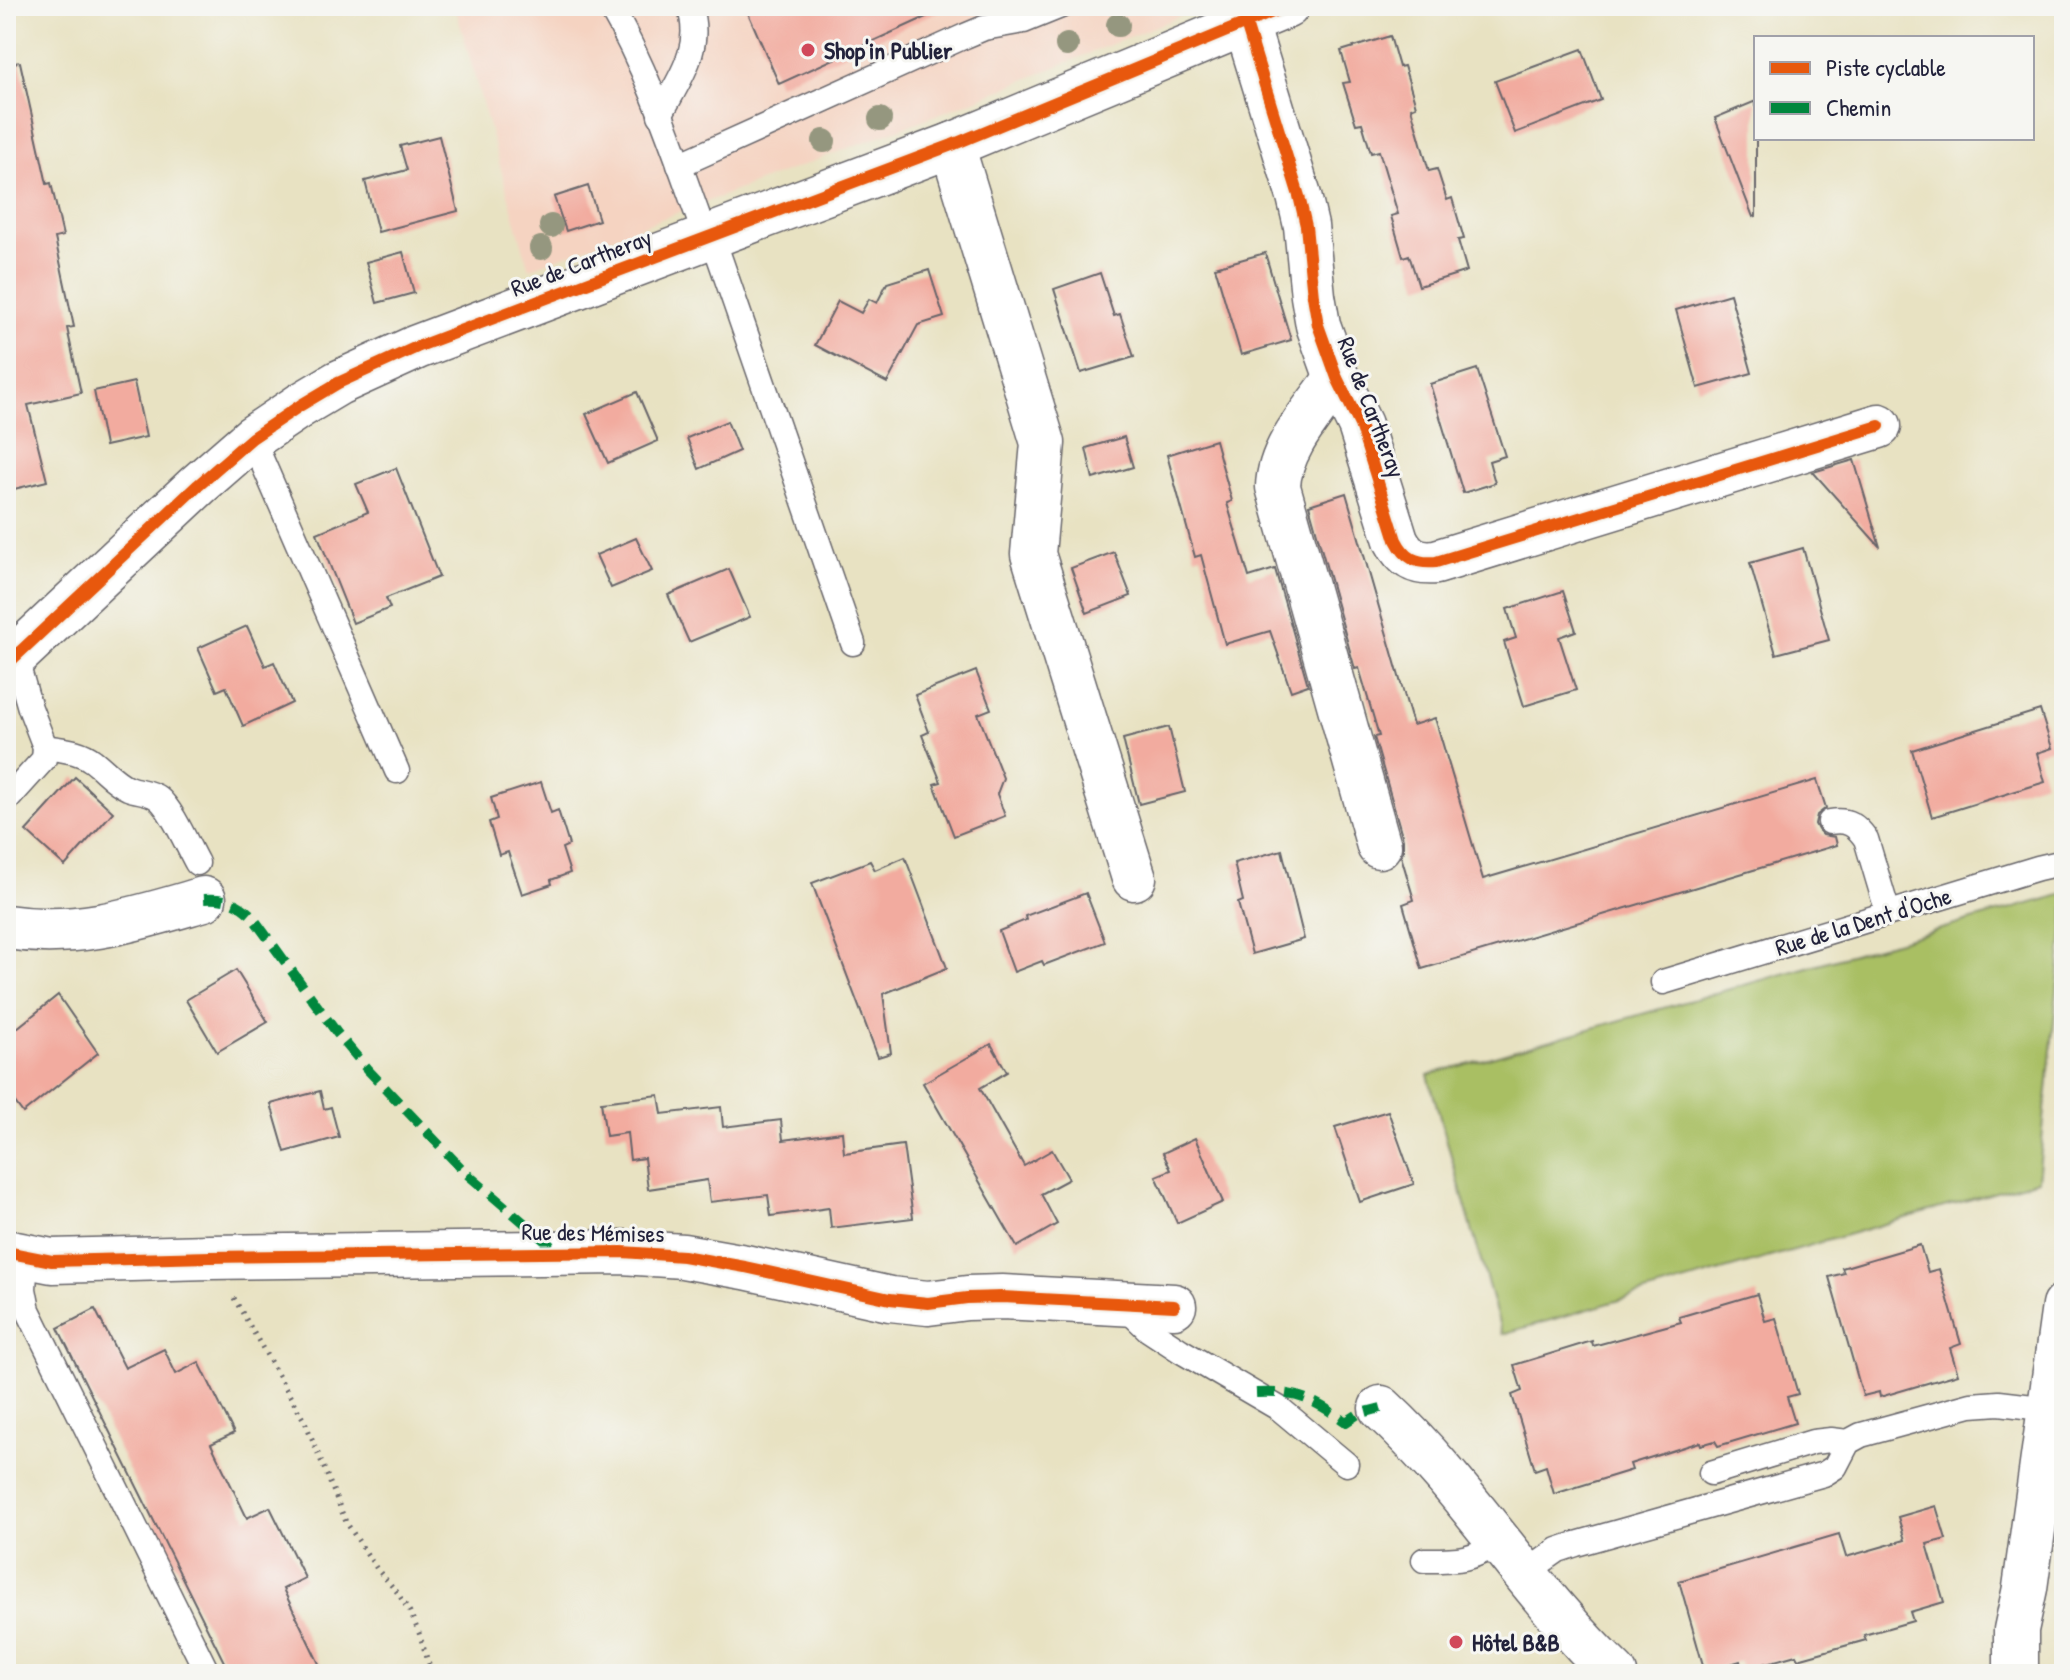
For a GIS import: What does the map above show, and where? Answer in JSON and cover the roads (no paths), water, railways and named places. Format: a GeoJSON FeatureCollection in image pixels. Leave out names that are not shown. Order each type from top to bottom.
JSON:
{"type":"FeatureCollection","features":[{"type":"Feature","properties":{"kind":"street","name":"Rue de Cartheray"},"geometry":{"type":"LineString","coordinates":[[10,661],[252,438],[338,383],[377,364],[952,145],[1271,12],[1306,226],[1318,325],[1337,378],[1360,425],[1396,540],[1401,551],[1411,559],[1423,563],[1436,562],[1879,426]]}},
{"type":"Feature","properties":{"kind":"street"},"geometry":{"type":"LineString","coordinates":[[952,145],[1043,443],[1033,554],[1134,878]]}},
{"type":"Feature","properties":{"kind":"street","name":"Rue de Cartheray"},"geometry":{"type":"LineString","coordinates":[[1337,378],[1288,448],[1278,473],[1278,487],[1379,846]]}},
{"type":"Feature","properties":{"kind":"street"},"geometry":{"type":"LineString","coordinates":[[6,927],[60,931],[113,925],[201,881]]}},
{"type":"Feature","properties":{"kind":"street","name":"Rue des Mémises"},"geometry":{"type":"LineString","coordinates":[[16,1255],[52,1261],[622,1252],[683,1256],[890,1299],[928,1303],[1002,1297],[1174,1306]]}},
{"type":"Feature","properties":{"kind":"street"},"geometry":{"type":"LineString","coordinates":[[2016,1674],[2016,1630],[2025,1588],[2064,1306]]}},
{"type":"Feature","properties":{"kind":"street"},"geometry":{"type":"LineString","coordinates":[[1381,1408],[1437,1464],[1575,1634],[1615,1674]]}},
{"type":"Feature","properties":{"kind":"street"},"geometry":{"type":"LineString","coordinates":[[1995,1674],[2016,1630]]}},
{"type":"Feature","properties":{"kind":"lane"},"geometry":{"type":"LineString","coordinates":[[610,6],[633,49],[709,237],[853,643]]}},
{"type":"Feature","properties":{"kind":"lane"},"geometry":{"type":"LineString","coordinates":[[660,115],[689,60],[694,44],[689,6]]}},
{"type":"Feature","properties":{"kind":"lane"},"geometry":{"type":"LineString","coordinates":[[679,165],[965,36],[984,28],[1024,21],[1049,9]]}},
{"type":"Feature","properties":{"kind":"lane"},"geometry":{"type":"LineString","coordinates":[[252,438],[397,771]]}},
{"type":"Feature","properties":{"kind":"lane"},"geometry":{"type":"LineString","coordinates":[[6,801],[44,759],[45,747],[10,661]]}},
{"type":"Feature","properties":{"kind":"lane"},"geometry":{"type":"LineString","coordinates":[[45,747],[77,752],[129,788],[158,798],[168,811],[201,881]]}},
{"type":"Feature","properties":{"kind":"lane"},"geometry":{"type":"LineString","coordinates":[[1830,822],[1842,820],[1852,824],[1866,839],[1888,913]]}},
{"type":"Feature","properties":{"kind":"lane","name":"Rue de la Dent d'Oche"},"geometry":{"type":"LineString","coordinates":[[1663,982],[2064,862]]}},
{"type":"Feature","properties":{"kind":"lane"},"geometry":{"type":"LineString","coordinates":[[16,1255],[28,1310],[208,1674]]}},
{"type":"Feature","properties":{"kind":"lane"},"geometry":{"type":"LineString","coordinates":[[1121,1303],[1149,1330],[1280,1409],[1346,1464]]}},
{"type":"Feature","properties":{"kind":"lane"},"geometry":{"type":"LineString","coordinates":[[1424,1560],[1466,1559],[1488,1549],[1511,1557],[1558,1550],[1824,1474],[1835,1467],[1848,1442],[1861,1435],[1971,1405],[1999,1403],[2051,1409]]}},
{"type":"Feature","properties":{"kind":"lane"},"geometry":{"type":"LineString","coordinates":[[1711,1473],[1813,1442],[1848,1442]]}},
{"type":"Feature","properties":{"kind":"place","name":"Shop'in Publier"},"geometry":{"type":"Point","coordinates":[808,50]}},
{"type":"Feature","properties":{"kind":"place","name":"Hôtel B&B"},"geometry":{"type":"Point","coordinates":[1456,1642]}}]}
